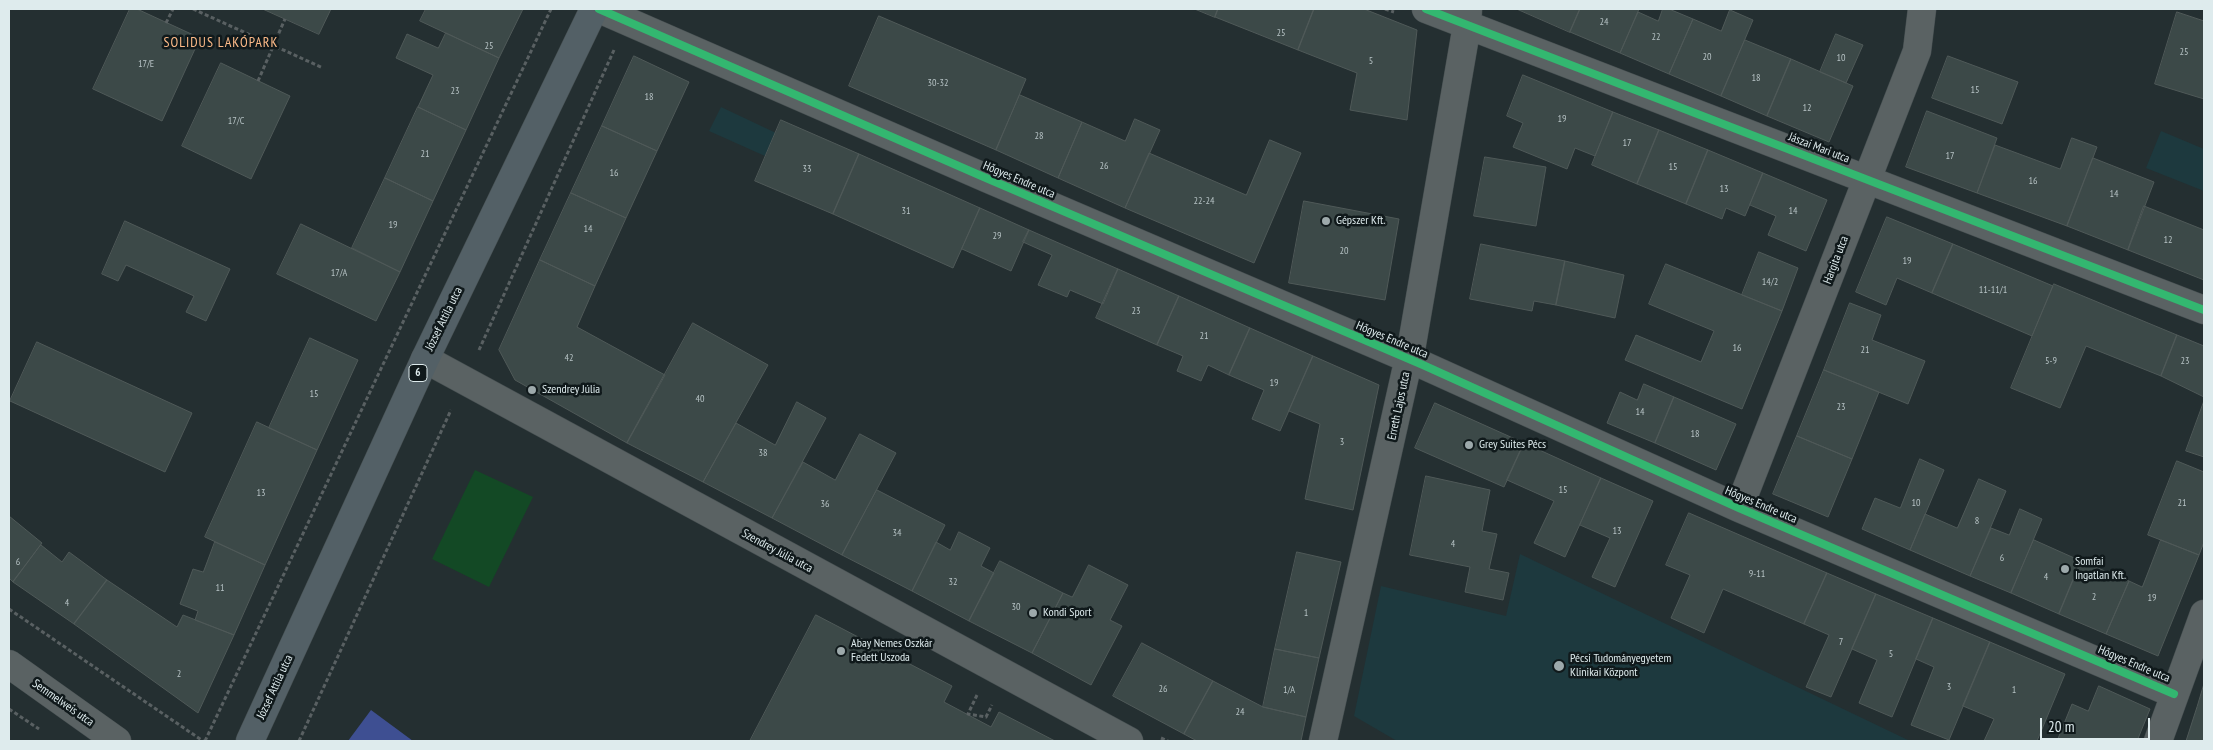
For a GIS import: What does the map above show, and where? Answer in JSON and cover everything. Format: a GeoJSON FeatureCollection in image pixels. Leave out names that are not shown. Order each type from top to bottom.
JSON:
{"type":"FeatureCollection","features":[{"type":"Feature","properties":{"kind":"main road","name":"József Attila utca"},"geometry":{"type":"LineString","coordinates":[[250,741],[425,359],[594,9]]}},
{"type":"Feature","properties":{"kind":"street","name":"Hőgyes Endre utca"},"geometry":{"type":"LineString","coordinates":[[599,9],[986,178],[1409,359],[1739,508],[2174,694]]}},
{"type":"Feature","properties":{"kind":"street","name":"Jászai Mari utca"},"geometry":{"type":"LineString","coordinates":[[1426,9],[1468,17],[1867,178],[2204,310]]}},
{"type":"Feature","properties":{"kind":"street","name":"Hargita utca"},"geometry":{"type":"LineString","coordinates":[[1739,508],[1918,51],[1922,9]]}},
{"type":"Feature","properties":{"kind":"street","name":"Erreth Lajos utca"},"geometry":{"type":"LineString","coordinates":[[1323,741],[1409,359],[1468,17]]}},
{"type":"Feature","properties":{"kind":"street","name":"Szendrey Júlia utca"},"geometry":{"type":"LineString","coordinates":[[425,359],[1129,741]]}},
{"type":"Feature","properties":{"kind":"street"},"geometry":{"type":"LineString","coordinates":[[2158,741],[2204,614]]}},
{"type":"Feature","properties":{"kind":"street","name":"Semmelweis utca"},"geometry":{"type":"LineString","coordinates":[[9,664],[117,741]]}},
{"type":"Feature","properties":{"kind":"path"},"geometry":{"type":"LineString","coordinates":[[166,23],[173,9]]}},
{"type":"Feature","properties":{"kind":"path"},"geometry":{"type":"LineString","coordinates":[[193,9],[323,68]]}},
{"type":"Feature","properties":{"kind":"path"},"geometry":{"type":"LineString","coordinates":[[9,609],[204,741],[551,9]]}},
{"type":"Feature","properties":{"kind":"path"},"geometry":{"type":"LineString","coordinates":[[258,81],[285,19]]}},
{"type":"Feature","properties":{"kind":"path"},"geometry":{"type":"LineString","coordinates":[[968,714],[986,717],[994,703]]}},
{"type":"Feature","properties":{"kind":"path"},"geometry":{"type":"LineString","coordinates":[[9,709],[42,731]]}},
{"type":"Feature","properties":{"kind":"shaded area"},"geometry":{"type":"Polygon","coordinates":[[[721,107],[776,133],[765,156],[709,131],[721,107]]]}},
{"type":"Feature","properties":{"kind":"shaded area"},"geometry":{"type":"Polygon","coordinates":[[[2161,131],[2204,149],[2204,191],[2146,168],[2161,131]]]}},
{"type":"Feature","properties":{"kind":"shaded area","name":"Pécsi Tudományegyetem Klinikai Központ"},"geometry":{"type":"Polygon","coordinates":[[[1520,554],[1910,741],[1397,741],[1354,716],[1381,586],[1506,616],[1520,554]]]}},
{"type":"Feature","properties":{"kind":"green space"},"geometry":{"type":"Polygon","coordinates":[[[475,470],[533,497],[489,587],[432,559],[475,470]]]}},
{"type":"Feature","properties":{"kind":"water"},"geometry":{"type":"Polygon","coordinates":[[[371,710],[413,741],[348,741],[371,710]]]}},
{"type":"Feature","properties":{"kind":"building"},"geometry":{"type":"Polygon","coordinates":[[[130,9],[137,9],[200,38],[162,121],[93,89],[130,9]]]}},
{"type":"Feature","properties":{"kind":"building"},"geometry":{"type":"Polygon","coordinates":[[[263,9],[331,9],[319,34],[263,9]]]}},
{"type":"Feature","properties":{"kind":"building"},"geometry":{"type":"Polygon","coordinates":[[[426,9],[523,9],[499,58],[420,21],[426,9]]]}},
{"type":"Feature","properties":{"kind":"building"},"geometry":{"type":"Polygon","coordinates":[[[1195,9],[1218,9],[1215,17],[1195,9]]]}},
{"type":"Feature","properties":{"kind":"building"},"geometry":{"type":"Polygon","coordinates":[[[1218,9],[1314,9],[1298,50],[1215,17],[1218,9]]]}},
{"type":"Feature","properties":{"kind":"building"},"geometry":{"type":"Polygon","coordinates":[[[1314,9],[1364,9],[1417,30],[1407,120],[1350,110],[1357,73],[1298,50],[1314,9]]]}},
{"type":"Feature","properties":{"kind":"building"},"geometry":{"type":"Polygon","coordinates":[[[1517,9],[1580,9],[1570,32],[1517,9]]]}},
{"type":"Feature","properties":{"kind":"building"},"geometry":{"type":"Polygon","coordinates":[[[1580,9],[1639,9],[1620,53],[1570,32],[1580,9]]]}},
{"type":"Feature","properties":{"kind":"building"},"geometry":{"type":"Polygon","coordinates":[[[1663,9],[1669,9],[1693,19],[1669,74],[1620,53],[1638,12],[1658,21],[1663,9]]]}},
{"type":"Feature","properties":{"kind":"building"},"geometry":{"type":"Polygon","coordinates":[[[1730,10],[1753,20],[1721,96],[1669,74],[1693,19],[1721,31],[1730,10]]]}},
{"type":"Feature","properties":{"kind":"building"},"geometry":{"type":"Polygon","coordinates":[[[2177,12],[2204,21],[2204,99],[2155,84],[2177,12]]]}},
{"type":"Feature","properties":{"kind":"building"},"geometry":{"type":"Polygon","coordinates":[[[879,16],[1026,79],[996,150],[849,86],[879,16]]]}},
{"type":"Feature","properties":{"kind":"building"},"geometry":{"type":"Polygon","coordinates":[[[446,33],[499,58],[466,130],[418,107],[433,75],[396,58],[407,34],[438,48],[446,33]]]}},
{"type":"Feature","properties":{"kind":"building"},"geometry":{"type":"Polygon","coordinates":[[[1836,34],[1863,45],[1846,83],[1820,72],[1836,34]]]}},
{"type":"Feature","properties":{"kind":"building"},"geometry":{"type":"Polygon","coordinates":[[[1745,40],[1791,59],[1767,116],[1721,96],[1745,40]]]}},
{"type":"Feature","properties":{"kind":"building"},"geometry":{"type":"Polygon","coordinates":[[[634,56],[689,82],[657,151],[602,126],[634,56]]]}},
{"type":"Feature","properties":{"kind":"building"},"geometry":{"type":"Polygon","coordinates":[[[1948,56],[2018,82],[2002,124],[1932,98],[1948,56]]]}},
{"type":"Feature","properties":{"kind":"building"},"geometry":{"type":"Polygon","coordinates":[[[1791,59],[1853,86],[1829,142],[1767,116],[1791,59]]]}},
{"type":"Feature","properties":{"kind":"building"},"geometry":{"type":"Polygon","coordinates":[[[221,63],[290,96],[251,179],[182,146],[221,63]]]}},
{"type":"Feature","properties":{"kind":"building"},"geometry":{"type":"Polygon","coordinates":[[[1523,75],[1613,112],[1595,156],[1575,148],[1567,169],[1513,147],[1523,123],[1507,116],[1523,75]]]}},
{"type":"Feature","properties":{"kind":"building"},"geometry":{"type":"Polygon","coordinates":[[[1020,95],[1082,122],[1058,178],[996,150],[1020,95]]]}},
{"type":"Feature","properties":{"kind":"building"},"geometry":{"type":"Polygon","coordinates":[[[418,107],[466,130],[433,201],[385,178],[418,107]]]}},
{"type":"Feature","properties":{"kind":"building"},"geometry":{"type":"Polygon","coordinates":[[[1927,111],[1997,138],[1977,193],[1906,167],[1927,111]]]}},
{"type":"Feature","properties":{"kind":"building"},"geometry":{"type":"Polygon","coordinates":[[[1613,112],[1659,130],[1637,184],[1592,165],[1613,112]]]}},
{"type":"Feature","properties":{"kind":"building"},"geometry":{"type":"Polygon","coordinates":[[[1135,119],[1160,130],[1125,208],[1058,178],[1082,122],[1125,141],[1135,119]]]}},
{"type":"Feature","properties":{"kind":"building"},"geometry":{"type":"Polygon","coordinates":[[[781,120],[859,154],[833,214],[755,181],[781,120]]]}},
{"type":"Feature","properties":{"kind":"building"},"geometry":{"type":"Polygon","coordinates":[[[602,126],[657,151],[626,218],[571,193],[602,126]]]}},
{"type":"Feature","properties":{"kind":"building"},"geometry":{"type":"Polygon","coordinates":[[[1659,130],[1708,150],[1686,204],[1637,184],[1659,130]]]}},
{"type":"Feature","properties":{"kind":"building"},"geometry":{"type":"Polygon","coordinates":[[[2072,138],[2097,147],[2067,226],[1977,193],[1995,145],[2060,169],[2072,138]]]}},
{"type":"Feature","properties":{"kind":"building"},"geometry":{"type":"Polygon","coordinates":[[[1270,140],[1301,153],[1254,263],[1125,208],[1149,153],[1246,195],[1270,140]]]}},
{"type":"Feature","properties":{"kind":"building"},"geometry":{"type":"Polygon","coordinates":[[[1708,150],[1763,173],[1745,216],[1726,208],[1722,219],[1686,204],[1708,150]]]}},
{"type":"Feature","properties":{"kind":"building"},"geometry":{"type":"Polygon","coordinates":[[[859,154],[980,208],[953,268],[833,214],[859,154]]]}},
{"type":"Feature","properties":{"kind":"building"},"geometry":{"type":"Polygon","coordinates":[[[1485,157],[1546,167],[1536,226],[1474,216],[1485,157]]]}},
{"type":"Feature","properties":{"kind":"building"},"geometry":{"type":"Polygon","coordinates":[[[2093,158],[2154,182],[2128,250],[2067,226],[2093,158]]]}},
{"type":"Feature","properties":{"kind":"building"},"geometry":{"type":"Polygon","coordinates":[[[1763,173],[1827,200],[1806,251],[1768,235],[1776,216],[1750,205],[1763,173]]]}},
{"type":"Feature","properties":{"kind":"building"},"geometry":{"type":"Polygon","coordinates":[[[385,178],[433,201],[400,272],[352,248],[385,178]]]}},
{"type":"Feature","properties":{"kind":"building"},"geometry":{"type":"Polygon","coordinates":[[[571,193],[626,218],[595,286],[540,260],[571,193]]]}},
{"type":"Feature","properties":{"kind":"building"},"geometry":{"type":"Polygon","coordinates":[[[1304,201],[1399,219],[1385,300],[1289,283],[1304,201]]]}},
{"type":"Feature","properties":{"kind":"building"},"geometry":{"type":"Polygon","coordinates":[[[2144,206],[2204,230],[2204,280],[2128,250],[2144,206]]]}},
{"type":"Feature","properties":{"kind":"building"},"geometry":{"type":"Polygon","coordinates":[[[980,208],[1029,230],[1011,271],[962,249],[980,208]]]}},
{"type":"Feature","properties":{"kind":"building"},"geometry":{"type":"Polygon","coordinates":[[[1887,217],[1953,244],[1932,293],[1897,278],[1886,305],[1856,292],[1887,217]]]}},
{"type":"Feature","properties":{"kind":"building"},"geometry":{"type":"Polygon","coordinates":[[[125,221],[230,269],[206,321],[186,312],[194,296],[126,265],[118,281],[102,274],[125,221]]]}},
{"type":"Feature","properties":{"kind":"building"},"geometry":{"type":"Polygon","coordinates":[[[301,224],[400,272],[376,321],[277,274],[301,224]]]}},
{"type":"Feature","properties":{"kind":"building"},"geometry":{"type":"Polygon","coordinates":[[[1029,230],[1118,269],[1103,304],[1070,290],[1067,297],[1038,285],[1052,255],[1023,242],[1029,230]]]}},
{"type":"Feature","properties":{"kind":"building"},"geometry":{"type":"Polygon","coordinates":[[[1481,244],[1565,261],[1556,305],[1534,301],[1532,311],[1470,299],[1481,244]]]}},
{"type":"Feature","properties":{"kind":"building"},"geometry":{"type":"Polygon","coordinates":[[[1953,244],[2053,286],[2032,336],[1932,293],[1953,244]]]}},
{"type":"Feature","properties":{"kind":"building"},"geometry":{"type":"Polygon","coordinates":[[[1759,252],[1798,268],[1782,311],[1742,295],[1759,252]]]}},
{"type":"Feature","properties":{"kind":"building"},"geometry":{"type":"Polygon","coordinates":[[[540,260],[595,286],[577,327],[665,375],[627,443],[515,380],[499,350],[540,260]]]}},
{"type":"Feature","properties":{"kind":"building"},"geometry":{"type":"Polygon","coordinates":[[[1565,261],[1624,275],[1615,318],[1556,305],[1565,261]]]}},
{"type":"Feature","properties":{"kind":"building"},"geometry":{"type":"Polygon","coordinates":[[[1666,264],[1782,311],[1742,409],[1625,360],[1636,335],[1701,362],[1714,331],[1649,304],[1666,264]]]}},
{"type":"Feature","properties":{"kind":"building"},"geometry":{"type":"Polygon","coordinates":[[[1118,269],[1179,296],[1157,345],[1096,318],[1118,269]]]}},
{"type":"Feature","properties":{"kind":"building"},"geometry":{"type":"Polygon","coordinates":[[[2054,284],[2177,335],[2161,376],[2086,346],[2060,408],[2011,388],[2054,284]]]}},
{"type":"Feature","properties":{"kind":"building"},"geometry":{"type":"Polygon","coordinates":[[[1179,296],[1250,328],[1229,375],[1208,365],[1201,381],[1177,371],[1183,356],[1157,345],[1179,296]]]}},
{"type":"Feature","properties":{"kind":"building"},"geometry":{"type":"Polygon","coordinates":[[[1850,303],[1881,315],[1872,340],[1925,361],[1908,404],[1824,370],[1850,303]]]}},
{"type":"Feature","properties":{"kind":"building"},"geometry":{"type":"Polygon","coordinates":[[[693,323],[768,365],[703,482],[627,443],[693,323]]]}},
{"type":"Feature","properties":{"kind":"building"},"geometry":{"type":"Polygon","coordinates":[[[1250,328],[1313,356],[1280,431],[1252,419],[1264,390],[1229,375],[1250,328]]]}},
{"type":"Feature","properties":{"kind":"building"},"geometry":{"type":"Polygon","coordinates":[[[2177,335],[2204,346],[2204,397],[2161,376],[2177,335]]]}},
{"type":"Feature","properties":{"kind":"building"},"geometry":{"type":"Polygon","coordinates":[[[310,338],[358,360],[317,450],[269,428],[310,338]]]}},
{"type":"Feature","properties":{"kind":"building"},"geometry":{"type":"Polygon","coordinates":[[[37,342],[192,413],[165,472],[10,401],[37,342]]]}},
{"type":"Feature","properties":{"kind":"building"},"geometry":{"type":"Polygon","coordinates":[[[1313,356],[1379,385],[1353,510],[1305,499],[1320,424],[1289,411],[1313,356]]]}},
{"type":"Feature","properties":{"kind":"building"},"geometry":{"type":"Polygon","coordinates":[[[1824,370],[1879,392],[1852,459],[1797,436],[1824,370]]]}},
{"type":"Feature","properties":{"kind":"building"},"geometry":{"type":"Polygon","coordinates":[[[1644,384],[1674,397],[1655,443],[1607,423],[1620,392],[1637,400],[1644,384]]]}},
{"type":"Feature","properties":{"kind":"building"},"geometry":{"type":"Polygon","coordinates":[[[1674,397],[1736,424],[1716,470],[1655,443],[1674,397]]]}},
{"type":"Feature","properties":{"kind":"building"},"geometry":{"type":"Polygon","coordinates":[[[2204,401],[2204,457],[2186,451],[2204,401]]]}},
{"type":"Feature","properties":{"kind":"building"},"geometry":{"type":"Polygon","coordinates":[[[797,402],[826,418],[772,518],[703,482],[736,423],[775,445],[797,402]]]}},
{"type":"Feature","properties":{"kind":"building","name":"Grey Suites Pécs"},"geometry":{"type":"Polygon","coordinates":[[[1435,403],[1524,443],[1504,487],[1415,448],[1435,403]]]}},
{"type":"Feature","properties":{"kind":"building"},"geometry":{"type":"Polygon","coordinates":[[[257,422],[317,450],[265,565],[205,537],[257,422]]]}},
{"type":"Feature","properties":{"kind":"building"},"geometry":{"type":"Polygon","coordinates":[[[860,434],[896,453],[842,555],[772,518],[803,462],[835,480],[860,434]]]}},
{"type":"Feature","properties":{"kind":"building"},"geometry":{"type":"Polygon","coordinates":[[[1797,436],[1852,459],[1828,517],[1773,494],[1797,436]]]}},
{"type":"Feature","properties":{"kind":"building"},"geometry":{"type":"Polygon","coordinates":[[[1524,443],[1601,478],[1565,557],[1534,543],[1554,501],[1507,480],[1524,443]]]}},
{"type":"Feature","properties":{"kind":"building"},"geometry":{"type":"Polygon","coordinates":[[[1920,459],[1944,470],[1910,550],[1862,529],[1875,498],[1900,508],[1920,459]]]}},
{"type":"Feature","properties":{"kind":"building"},"geometry":{"type":"Polygon","coordinates":[[[2177,461],[2204,472],[2204,542],[2199,555],[2148,535],[2177,461]]]}},
{"type":"Feature","properties":{"kind":"building"},"geometry":{"type":"Polygon","coordinates":[[[1426,476],[1490,490],[1482,531],[1497,534],[1489,569],[1509,573],[1503,600],[1465,592],[1470,567],[1410,555],[1426,476]]]}},
{"type":"Feature","properties":{"kind":"building"},"geometry":{"type":"Polygon","coordinates":[[[1601,478],[1653,501],[1615,587],[1592,577],[1610,538],[1580,525],[1601,478]]]}},
{"type":"Feature","properties":{"kind":"building"},"geometry":{"type":"Polygon","coordinates":[[[1979,479],[2006,491],[1970,576],[1910,550],[1925,514],[1957,528],[1979,479]]]}},
{"type":"Feature","properties":{"kind":"building"},"geometry":{"type":"Polygon","coordinates":[[[877,490],[945,525],[912,591],[842,555],[877,490]]]}},
{"type":"Feature","properties":{"kind":"building"},"geometry":{"type":"Polygon","coordinates":[[[2020,509],[2042,519],[2011,593],[1970,576],[1991,528],[2009,535],[2020,509]]]}},
{"type":"Feature","properties":{"kind":"building"},"geometry":{"type":"Polygon","coordinates":[[[1689,513],[1827,573],[1804,624],[1723,589],[1704,633],[1671,618],[1690,575],[1666,565],[1689,513]]]}},
{"type":"Feature","properties":{"kind":"building"},"geometry":{"type":"Polygon","coordinates":[[[9,516],[42,543],[13,582],[9,578],[9,516]]]}},
{"type":"Feature","properties":{"kind":"building"},"geometry":{"type":"Polygon","coordinates":[[[959,532],[990,548],[981,566],[994,573],[969,621],[912,591],[936,542],[950,550],[959,532]]]}},
{"type":"Feature","properties":{"kind":"building"},"geometry":{"type":"Polygon","coordinates":[[[2034,540],[2081,561],[2059,614],[2011,593],[2034,540]]]}},
{"type":"Feature","properties":{"kind":"building"},"geometry":{"type":"Polygon","coordinates":[[[2161,540],[2199,555],[2158,656],[2106,634],[2129,581],[2142,587],[2161,540]]]}},
{"type":"Feature","properties":{"kind":"building"},"geometry":{"type":"Polygon","coordinates":[[[215,542],[265,565],[234,635],[195,620],[198,611],[180,604],[193,569],[203,572],[215,542]]]}},
{"type":"Feature","properties":{"kind":"building"},"geometry":{"type":"Polygon","coordinates":[[[41,545],[62,562],[69,552],[107,580],[74,624],[13,582],[41,545]]]}},
{"type":"Feature","properties":{"kind":"building"},"geometry":{"type":"Polygon","coordinates":[[[1297,552],[1341,562],[1319,658],[1275,649],[1297,552]]]}},
{"type":"Feature","properties":{"kind":"building"},"geometry":{"type":"Polygon","coordinates":[[[1000,561],[1063,593],[1032,653],[969,621],[1000,561]]]}},
{"type":"Feature","properties":{"kind":"building"},"geometry":{"type":"Polygon","coordinates":[[[2081,561],[2129,581],[2106,634],[2059,614],[2081,561]]]}},
{"type":"Feature","properties":{"kind":"building"},"geometry":{"type":"Polygon","coordinates":[[[1089,565],[1128,585],[1110,620],[1122,626],[1091,685],[1032,653],[1063,593],[1072,597],[1089,565]]]}},
{"type":"Feature","properties":{"kind":"building"},"geometry":{"type":"Polygon","coordinates":[[[1827,573],[1876,594],[1831,697],[1806,687],[1829,635],[1804,624],[1827,573]]]}},
{"type":"Feature","properties":{"kind":"building"},"geometry":{"type":"Polygon","coordinates":[[[107,580],[177,627],[183,615],[234,635],[198,713],[74,624],[107,580]]]}},
{"type":"Feature","properties":{"kind":"building"},"geometry":{"type":"Polygon","coordinates":[[[1876,594],[1933,618],[1892,717],[1859,703],[1877,660],[1852,649],[1876,594]]]}},
{"type":"Feature","properties":{"kind":"building","name":"Abay Nemes Oszkár Fedett Uszoda"},"geometry":{"type":"Polygon","coordinates":[[[816,615],[952,686],[944,702],[991,727],[999,712],[1055,741],[750,741],[816,615]]]}},
{"type":"Feature","properties":{"kind":"building"},"geometry":{"type":"Polygon","coordinates":[[[1933,618],[1990,642],[1949,740],[1911,725],[1934,667],[1916,659],[1933,618]]]}},
{"type":"Feature","properties":{"kind":"building"},"geometry":{"type":"Polygon","coordinates":[[[1990,642],[2065,674],[2037,741],[1984,741],[1994,719],[1963,706],[1990,642]]]}},
{"type":"Feature","properties":{"kind":"building"},"geometry":{"type":"Polygon","coordinates":[[[1142,643],[1213,681],[1184,734],[1113,696],[1142,643]]]}},
{"type":"Feature","properties":{"kind":"building"},"geometry":{"type":"Polygon","coordinates":[[[1275,649],[1319,658],[1306,717],[1263,707],[1275,649]]]}},
{"type":"Feature","properties":{"kind":"building"},"geometry":{"type":"Polygon","coordinates":[[[1213,681],[1263,707],[1306,717],[1301,741],[1197,741],[1184,734],[1213,681]]]}},
{"type":"Feature","properties":{"kind":"building"},"geometry":{"type":"Polygon","coordinates":[[[2204,684],[2204,741],[2186,741],[2197,707],[2204,684]]]}},
{"type":"Feature","properties":{"kind":"building"},"geometry":{"type":"Polygon","coordinates":[[[2099,686],[2150,709],[2137,741],[2057,741],[2072,704],[2088,711],[2099,686]]]}},
{"type":"Feature","properties":{"kind":"cycle path"},"geometry":{"type":"LineString","coordinates":[[599,9],[986,178],[1423,365],[1739,508],[2174,694]]}},
{"type":"Feature","properties":{"kind":"cycle path"},"geometry":{"type":"LineString","coordinates":[[1426,9],[2204,310]]}},
{"type":"Feature","properties":{"kind":"place","name":"Gépszer Kft."},"geometry":{"type":"Point","coordinates":[1326,221]}},
{"type":"Feature","properties":{"kind":"place","name":"Szendrey Júlia"},"geometry":{"type":"Point","coordinates":[532,390]}},
{"type":"Feature","properties":{"kind":"place","name":"Grey Suites Pécs"},"geometry":{"type":"Point","coordinates":[1469,445]}},
{"type":"Feature","properties":{"kind":"place","name":"Somfai Ingatlan Kft."},"geometry":{"type":"Point","coordinates":[2065,569]}},
{"type":"Feature","properties":{"kind":"place","name":"Kondi Sport"},"geometry":{"type":"Point","coordinates":[1033,613]}},
{"type":"Feature","properties":{"kind":"place","name":"Abay Nemes Oszkár Fedett Uszoda"},"geometry":{"type":"Point","coordinates":[841,651]}},
{"type":"Feature","properties":{"kind":"place","name":"Pécsi Tudományegyetem Klinikai Központ"},"geometry":{"type":"Point","coordinates":[1559,666]}},
{"type":"Feature","properties":{"kind":"district","name":"SOLIDUS LAKÓPARK"},"geometry":{"type":"Point","coordinates":[221,43]}}]}
